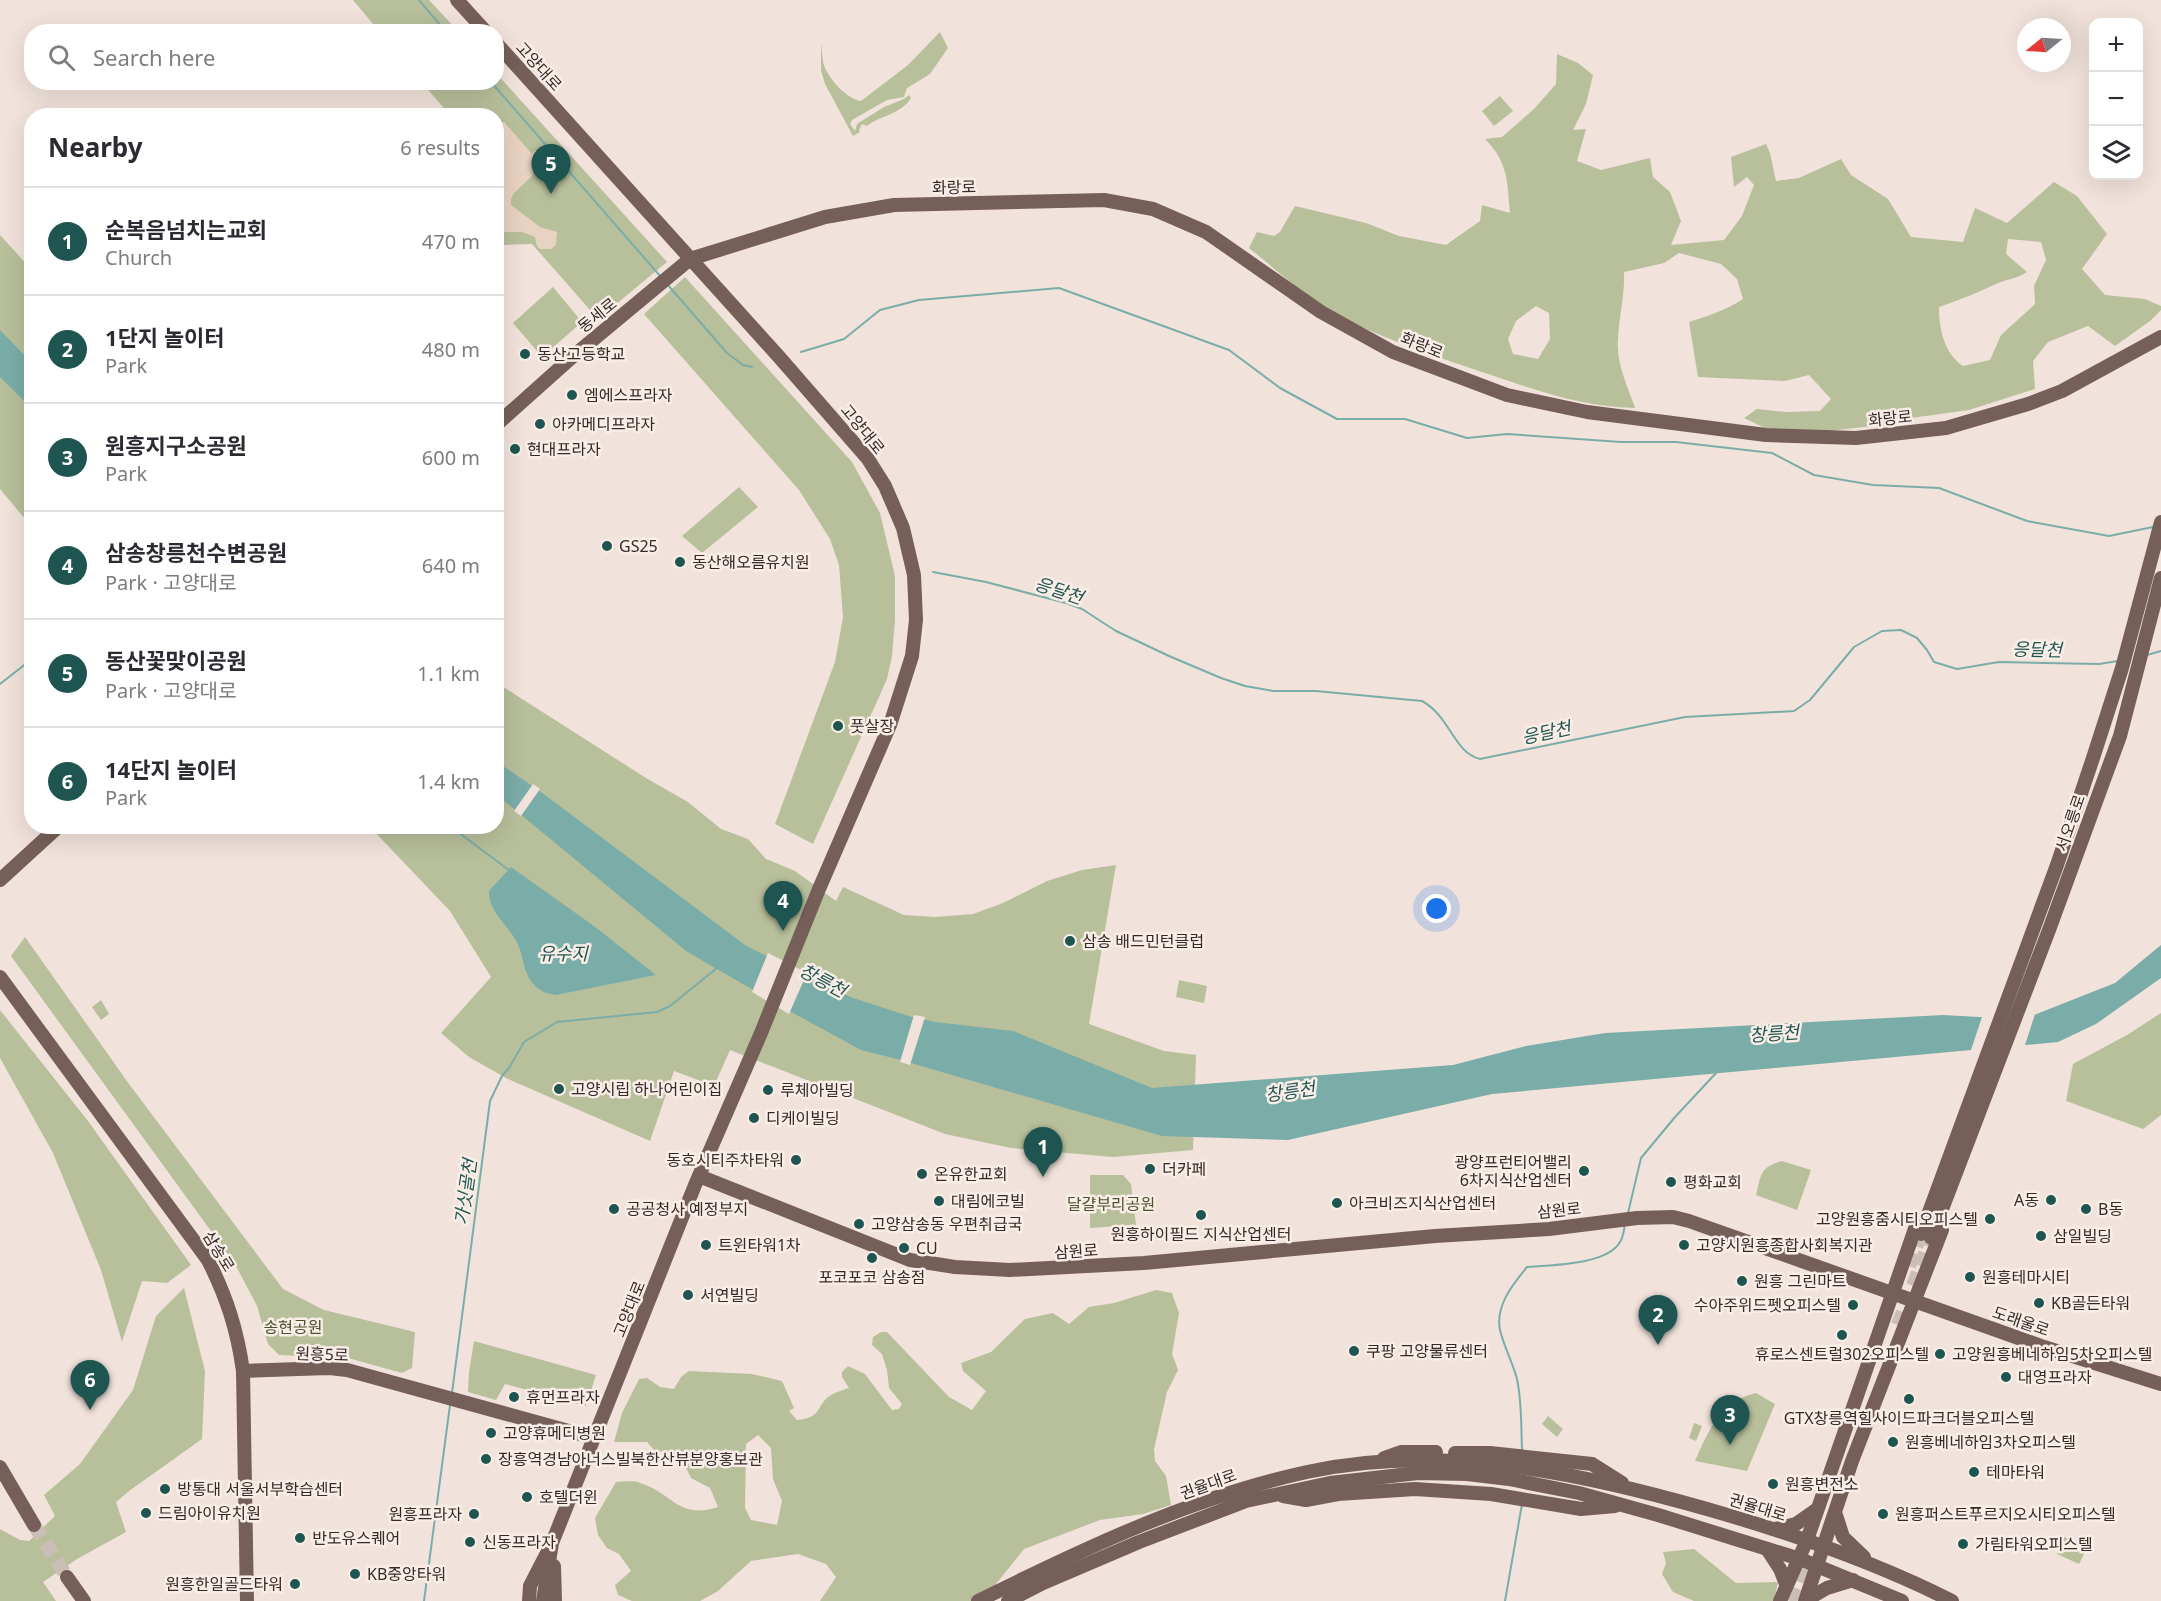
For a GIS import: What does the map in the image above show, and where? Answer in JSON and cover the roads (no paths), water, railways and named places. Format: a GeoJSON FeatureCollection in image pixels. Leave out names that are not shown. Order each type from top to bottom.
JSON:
{"type":"FeatureCollection","features":[{"type":"Feature","properties":{"kind":"main road"},"geometry":{"type":"LineString","coordinates":[[457,0],[479,24]]}},
{"type":"Feature","properties":{"kind":"main road","name":"고양대로"},"geometry":{"type":"LineString","coordinates":[[504,53],[868,459],[885,486],[903,528],[913,569],[916,620],[912,656],[890,724],[699,1176],[552,1543],[543,1601]]}},
{"type":"Feature","properties":{"kind":"main road","name":"화랑로"},"geometry":{"type":"LineString","coordinates":[[690,259],[825,217],[894,205],[1104,200],[1153,209],[1206,232],[1321,312],[1393,352],[1507,395],[1587,412],[1766,435],[1856,438],[1946,428],[2028,404],[2062,391],[2157,342]]}},
{"type":"Feature","properties":{"kind":"main road","name":"동세로"},"geometry":{"type":"LineString","coordinates":[[504,418],[571,358],[690,259]]}},
{"type":"Feature","properties":{"kind":"main road"},"geometry":{"type":"LineString","coordinates":[[2157,342],[2161,329]]}},
{"type":"Feature","properties":{"kind":"main road","name":"서오릉로"},"geometry":{"type":"LineString","coordinates":[[2018,992],[2122,668],[2160,527]]}},
{"type":"Feature","properties":{"kind":"main road","name":"서오릉로"},"geometry":{"type":"LineString","coordinates":[[2018,992],[2120,736],[2161,578]]}},
{"type":"Feature","properties":{"kind":"main road"},"geometry":{"type":"LineString","coordinates":[[0,880],[50,834]]}},
{"type":"Feature","properties":{"kind":"main road","name":"삼송로"},"geometry":{"type":"LineString","coordinates":[[0,977],[208,1260],[231,1313],[238,1337],[243,1371],[247,1601]]}},
{"type":"Feature","properties":{"kind":"main road"},"geometry":{"type":"LineString","coordinates":[[1926,1236],[2018,992]]}},
{"type":"Feature","properties":{"kind":"main road"},"geometry":{"type":"LineString","coordinates":[[1780,1601],[1786,1584],[1800,1559],[1904,1297],[1970,1161],[1991,1098],[1985,1079]]}},
{"type":"Feature","properties":{"kind":"main road"},"geometry":{"type":"LineString","coordinates":[[1806,1601],[1904,1297],[1965,1091],[1985,1079]]}},
{"type":"Feature","properties":{"kind":"main road","name":"삼원로"},"geometry":{"type":"LineString","coordinates":[[699,1176],[910,1260],[955,1267],[1010,1270],[1144,1263],[1285,1249],[1549,1229],[1636,1218],[1673,1217],[1904,1297]]}},
{"type":"Feature","properties":{"kind":"main road","name":"도래울로"},"geometry":{"type":"LineString","coordinates":[[1904,1297],[2044,1347],[2070,1353],[2161,1384]]}},
{"type":"Feature","properties":{"kind":"main road","name":"원흥5로"},"geometry":{"type":"LineString","coordinates":[[243,1371],[329,1368],[347,1370],[594,1438]]}},
{"type":"Feature","properties":{"kind":"main road"},"geometry":{"type":"LineString","coordinates":[[1370,1464],[1401,1452],[1533,1457],[1592,1464],[1631,1488]]}},
{"type":"Feature","properties":{"kind":"main road","name":"권율대로"},"geometry":{"type":"LineString","coordinates":[[978,1601],[1056,1562],[1239,1489],[1309,1472],[1370,1464],[1467,1468]]}},
{"type":"Feature","properties":{"kind":"main road"},"geometry":{"type":"LineString","coordinates":[[0,1467],[34,1525]]}},
{"type":"Feature","properties":{"kind":"main road"},"geometry":{"type":"LineString","coordinates":[[1467,1468],[1547,1478],[1626,1506],[1800,1559],[1902,1601]]}},
{"type":"Feature","properties":{"kind":"main road","name":"권율대로"},"geometry":{"type":"LineString","coordinates":[[1008,1601],[1043,1583],[1194,1520],[1246,1501],[1330,1483],[1467,1468]]}},
{"type":"Feature","properties":{"kind":"main road","name":"권율대로"},"geometry":{"type":"LineString","coordinates":[[1547,1478],[1631,1488],[1775,1529],[1824,1545],[1952,1601]]}},
{"type":"Feature","properties":{"kind":"main road"},"geometry":{"type":"LineString","coordinates":[[1275,1495],[1306,1500],[1338,1494],[1414,1489],[1475,1492],[1581,1509],[1626,1506]]}},
{"type":"Feature","properties":{"kind":"main road"},"geometry":{"type":"LineString","coordinates":[[1775,1529],[1802,1521],[1818,1509]]}},
{"type":"Feature","properties":{"kind":"main road"},"geometry":{"type":"LineString","coordinates":[[1835,1512],[1843,1537],[1872,1565]]}},
{"type":"Feature","properties":{"kind":"main road"},"geometry":{"type":"LineString","coordinates":[[529,1601],[530,1586],[552,1543]]}},
{"type":"Feature","properties":{"kind":"main road"},"geometry":{"type":"LineString","coordinates":[[552,1543],[555,1601]]}},
{"type":"Feature","properties":{"kind":"main road"},"geometry":{"type":"LineString","coordinates":[[1767,1549],[1780,1569],[1786,1584]]}},
{"type":"Feature","properties":{"kind":"main road"},"geometry":{"type":"LineString","coordinates":[[67,1577],[84,1601]]}},
{"type":"Feature","properties":{"kind":"main road"},"geometry":{"type":"LineString","coordinates":[[1806,1601],[1827,1588],[1853,1580]]}},
{"type":"Feature","properties":{"kind":"water"},"geometry":{"type":"Polygon","coordinates":[[[0,330],[24,355],[24,401],[0,377],[0,330]]]}},
{"type":"Feature","properties":{"kind":"water","name":"창릉천"},"geometry":{"type":"Polygon","coordinates":[[[504,767],[745,945],[806,976],[853,998],[912,1017],[1013,1031],[1152,1088],[1453,1065],[1526,1046],[1605,1033],[1943,1015],[1980,1017],[2034,1015],[2115,983],[2161,945],[2161,978],[2096,1024],[2058,1042],[1492,1094],[1288,1140],[1162,1136],[861,1050],[686,951],[504,801],[504,767]]]}},
{"type":"Feature","properties":{"kind":"water","name":"유수지"},"geometry":{"type":"Polygon","coordinates":[[[511,867],[594,926],[656,975],[556,995],[537,988],[526,973],[519,947],[496,914],[490,899],[489,891],[511,867]]]}},
{"type":"Feature","properties":{"kind":"waterway"},"geometry":{"type":"LineString","coordinates":[[419,0],[439,24]]}},
{"type":"Feature","properties":{"kind":"waterway"},"geometry":{"type":"LineString","coordinates":[[498,90],[661,277]]}},
{"type":"Feature","properties":{"kind":"waterway"},"geometry":{"type":"LineString","coordinates":[[667,284],[727,353],[743,365],[752,367]]}},
{"type":"Feature","properties":{"kind":"waterway"},"geometry":{"type":"LineString","coordinates":[[801,352],[844,339],[880,310],[919,300],[1059,288],[1229,350],[1280,388],[1337,419],[1405,419],[1467,438],[1507,434],[1621,442],[1676,442],[1772,453],[1814,475],[1873,485],[1939,488],[2027,521],[2109,536],[2153,527]]}},
{"type":"Feature","properties":{"kind":"waterway","name":"응달천"},"geometry":{"type":"LineString","coordinates":[[933,572],[986,582],[1066,603],[1082,609],[1116,631],[1169,656],[1245,686],[1273,691],[1316,691],[1422,701],[1440,716],[1457,742],[1471,755],[1480,759],[1685,717],[1794,711],[1810,700],[1854,647],[1882,631],[1901,630],[1917,638],[1934,662],[1957,669],[1999,662],[2099,664],[2118,661]]}},
{"type":"Feature","properties":{"kind":"waterway","name":"응달천"},"geometry":{"type":"LineString","coordinates":[[2147,655],[2161,651]]}},
{"type":"Feature","properties":{"kind":"waterway"},"geometry":{"type":"LineString","coordinates":[[0,684],[24,665]]}},
{"type":"Feature","properties":{"kind":"waterway"},"geometry":{"type":"LineString","coordinates":[[461,834],[510,871]]}},
{"type":"Feature","properties":{"kind":"waterway","name":"가싯골천"},"geometry":{"type":"LineString","coordinates":[[452,1393],[490,1101],[502,1076],[524,1042],[557,1022],[657,1012],[670,1006],[717,968]]}},
{"type":"Feature","properties":{"kind":"waterway"},"geometry":{"type":"LineString","coordinates":[[1628,1213],[1641,1158],[1717,1072]]}},
{"type":"Feature","properties":{"kind":"waterway"},"geometry":{"type":"LineString","coordinates":[[1522,1450],[1519,1388],[1499,1321],[1506,1296],[1527,1267],[1578,1262],[1613,1250],[1623,1236],[1625,1224]]}},
{"type":"Feature","properties":{"kind":"waterway","name":"가싯골천"},"geometry":{"type":"LineString","coordinates":[[424,1601],[450,1405]]}},
{"type":"Feature","properties":{"kind":"waterway"},"geometry":{"type":"LineString","coordinates":[[1505,1601],[1522,1504]]}},
{"type":"Feature","properties":{"kind":"tunnel"},"geometry":{"type":"LineString","coordinates":[[1909,1266],[1921,1234]]}},
{"type":"Feature","properties":{"kind":"tunnel"},"geometry":{"type":"LineString","coordinates":[[1898,1325],[1931,1238]]}},
{"type":"Feature","properties":{"kind":"tunnel"},"geometry":{"type":"LineString","coordinates":[[34,1525],[67,1577]]}},
{"type":"Feature","properties":{"kind":"tunnel"},"geometry":{"type":"LineString","coordinates":[[1790,1601],[1804,1561]]}},
{"type":"Feature","properties":{"kind":"place","name":"동산꽃맞이공원"},"geometry":{"type":"Point","coordinates":[551,194]}},
{"type":"Feature","properties":{"kind":"place","name":"동산고등학교"},"geometry":{"type":"Point","coordinates":[525,354]}},
{"type":"Feature","properties":{"kind":"place","name":"엠에스프라자"},"geometry":{"type":"Point","coordinates":[572,395]}},
{"type":"Feature","properties":{"kind":"place","name":"아카메디프라자"},"geometry":{"type":"Point","coordinates":[540,424]}},
{"type":"Feature","properties":{"kind":"place","name":"현대프라자"},"geometry":{"type":"Point","coordinates":[515,449]}},
{"type":"Feature","properties":{"kind":"place","name":"GS25"},"geometry":{"type":"Point","coordinates":[607,546]}},
{"type":"Feature","properties":{"kind":"place","name":"동산해오름유치원"},"geometry":{"type":"Point","coordinates":[680,562]}},
{"type":"Feature","properties":{"kind":"place","name":"풋살장"},"geometry":{"type":"Point","coordinates":[838,726]}},
{"type":"Feature","properties":{"kind":"place","name":"삼송창릉천수변공원"},"geometry":{"type":"Point","coordinates":[783,931]}},
{"type":"Feature","properties":{"kind":"place","name":"삼송 배드민턴클럽"},"geometry":{"type":"Point","coordinates":[1070,941]}},
{"type":"Feature","properties":{"kind":"place","name":"고양시립 하나어린이집"},"geometry":{"type":"Point","coordinates":[559,1089]}},
{"type":"Feature","properties":{"kind":"place","name":"루체아빌딩"},"geometry":{"type":"Point","coordinates":[768,1090]}},
{"type":"Feature","properties":{"kind":"place","name":"디케이빌딩"},"geometry":{"type":"Point","coordinates":[754,1118]}},
{"type":"Feature","properties":{"kind":"place","name":"동호시티주차타워"},"geometry":{"type":"Point","coordinates":[796,1160]}},
{"type":"Feature","properties":{"kind":"place","name":"더카페"},"geometry":{"type":"Point","coordinates":[1150,1169]}},
{"type":"Feature","properties":{"kind":"place","name":"광양프런티어밸리 6차지식산업센터"},"geometry":{"type":"Point","coordinates":[1584,1171]}},
{"type":"Feature","properties":{"kind":"place","name":"온유한교회"},"geometry":{"type":"Point","coordinates":[922,1174]}},
{"type":"Feature","properties":{"kind":"place","name":"순복음넘치는교회"},"geometry":{"type":"Point","coordinates":[1043,1177]}},
{"type":"Feature","properties":{"kind":"place","name":"평화교회"},"geometry":{"type":"Point","coordinates":[1671,1182]}},
{"type":"Feature","properties":{"kind":"place","name":"A동"},"geometry":{"type":"Point","coordinates":[2051,1200]}},
{"type":"Feature","properties":{"kind":"place","name":"대림에코빌"},"geometry":{"type":"Point","coordinates":[939,1201]}},
{"type":"Feature","properties":{"kind":"place","name":"아크비즈지식산업센터"},"geometry":{"type":"Point","coordinates":[1337,1203]}},
{"type":"Feature","properties":{"kind":"place","name":"공공청사 예정부지"},"geometry":{"type":"Point","coordinates":[614,1209]}},
{"type":"Feature","properties":{"kind":"place","name":"B동"},"geometry":{"type":"Point","coordinates":[2086,1209]}},
{"type":"Feature","properties":{"kind":"place","name":"원흥하이필드 지식산업센터"},"geometry":{"type":"Point","coordinates":[1201,1215]}},
{"type":"Feature","properties":{"kind":"place","name":"고양원흥줌시티오피스텔"},"geometry":{"type":"Point","coordinates":[1990,1219]}},
{"type":"Feature","properties":{"kind":"place","name":"고양삼송동 우편취급국"},"geometry":{"type":"Point","coordinates":[859,1224]}},
{"type":"Feature","properties":{"kind":"place","name":"삼일빌딩"},"geometry":{"type":"Point","coordinates":[2041,1236]}},
{"type":"Feature","properties":{"kind":"place","name":"트윈타워1차"},"geometry":{"type":"Point","coordinates":[706,1245]}},
{"type":"Feature","properties":{"kind":"place","name":"고양시원흥종합사회복지관"},"geometry":{"type":"Point","coordinates":[1684,1245]}},
{"type":"Feature","properties":{"kind":"place","name":"CU"},"geometry":{"type":"Point","coordinates":[904,1248]}},
{"type":"Feature","properties":{"kind":"place","name":"포코포코 삼송점"},"geometry":{"type":"Point","coordinates":[872,1258]}},
{"type":"Feature","properties":{"kind":"place","name":"원흥테마시티"},"geometry":{"type":"Point","coordinates":[1970,1277]}},
{"type":"Feature","properties":{"kind":"place","name":"원흥 그린마트"},"geometry":{"type":"Point","coordinates":[1742,1281]}},
{"type":"Feature","properties":{"kind":"place","name":"서연빌딩"},"geometry":{"type":"Point","coordinates":[688,1295]}},
{"type":"Feature","properties":{"kind":"place","name":"KB골든타워"},"geometry":{"type":"Point","coordinates":[2039,1303]}},
{"type":"Feature","properties":{"kind":"place","name":"수아주위드펫오피스텔"},"geometry":{"type":"Point","coordinates":[1853,1305]}},
{"type":"Feature","properties":{"kind":"place","name":"휴로스센트럴302오피스텔"},"geometry":{"type":"Point","coordinates":[1842,1335]}},
{"type":"Feature","properties":{"kind":"place","name":"1단지 놀이터"},"geometry":{"type":"Point","coordinates":[1658,1345]}},
{"type":"Feature","properties":{"kind":"place","name":"쿠팡 고양물류센터"},"geometry":{"type":"Point","coordinates":[1354,1351]}},
{"type":"Feature","properties":{"kind":"place","name":"고양원흥베네하임5차오피스텔"},"geometry":{"type":"Point","coordinates":[1940,1354]}},
{"type":"Feature","properties":{"kind":"place","name":"대영프라자"},"geometry":{"type":"Point","coordinates":[2006,1377]}},
{"type":"Feature","properties":{"kind":"place","name":"휴먼프라자"},"geometry":{"type":"Point","coordinates":[514,1397]}},
{"type":"Feature","properties":{"kind":"place","name":"GTX창릉역힐사이드파크더블오피스텔"},"geometry":{"type":"Point","coordinates":[1909,1399]}},
{"type":"Feature","properties":{"kind":"place","name":"14단지 놀이터"},"geometry":{"type":"Point","coordinates":[90,1410]}},
{"type":"Feature","properties":{"kind":"place","name":"고양휴메디병원"},"geometry":{"type":"Point","coordinates":[491,1433]}},
{"type":"Feature","properties":{"kind":"place","name":"원흥베네하임3차오피스텔"},"geometry":{"type":"Point","coordinates":[1893,1442]}},
{"type":"Feature","properties":{"kind":"place","name":"원흥지구소공원"},"geometry":{"type":"Point","coordinates":[1730,1445]}},
{"type":"Feature","properties":{"kind":"place","name":"장흥역경남아너스빌북한산뷰분양홍보관"},"geometry":{"type":"Point","coordinates":[486,1459]}},
{"type":"Feature","properties":{"kind":"place","name":"테마타워"},"geometry":{"type":"Point","coordinates":[1974,1472]}},
{"type":"Feature","properties":{"kind":"place","name":"원흥변전소"},"geometry":{"type":"Point","coordinates":[1773,1484]}},
{"type":"Feature","properties":{"kind":"place","name":"방통대 서울서부학습센터"},"geometry":{"type":"Point","coordinates":[165,1489]}},
{"type":"Feature","properties":{"kind":"place","name":"호텔더윈"},"geometry":{"type":"Point","coordinates":[527,1497]}},
{"type":"Feature","properties":{"kind":"place","name":"드림아이유치원"},"geometry":{"type":"Point","coordinates":[146,1513]}},
{"type":"Feature","properties":{"kind":"place","name":"원흥프라자"},"geometry":{"type":"Point","coordinates":[474,1514]}},
{"type":"Feature","properties":{"kind":"place","name":"원흥퍼스트푸르지오시티오피스텔"},"geometry":{"type":"Point","coordinates":[1883,1514]}},
{"type":"Feature","properties":{"kind":"place","name":"반도유스퀘어"},"geometry":{"type":"Point","coordinates":[300,1538]}},
{"type":"Feature","properties":{"kind":"place","name":"신동프라자"},"geometry":{"type":"Point","coordinates":[470,1542]}},
{"type":"Feature","properties":{"kind":"place","name":"가림타워오피스텔"},"geometry":{"type":"Point","coordinates":[1963,1544]}},
{"type":"Feature","properties":{"kind":"place","name":"KB중앙타워"},"geometry":{"type":"Point","coordinates":[355,1574]}},
{"type":"Feature","properties":{"kind":"place","name":"원흥한일골드타워"},"geometry":{"type":"Point","coordinates":[295,1584]}},
{"type":"Feature","properties":{"kind":"park label","name":"달걀부리공원"},"geometry":{"type":"Point","coordinates":[1111,1204]}},
{"type":"Feature","properties":{"kind":"park label","name":"송현공원"},"geometry":{"type":"Point","coordinates":[293,1327]}}]}
